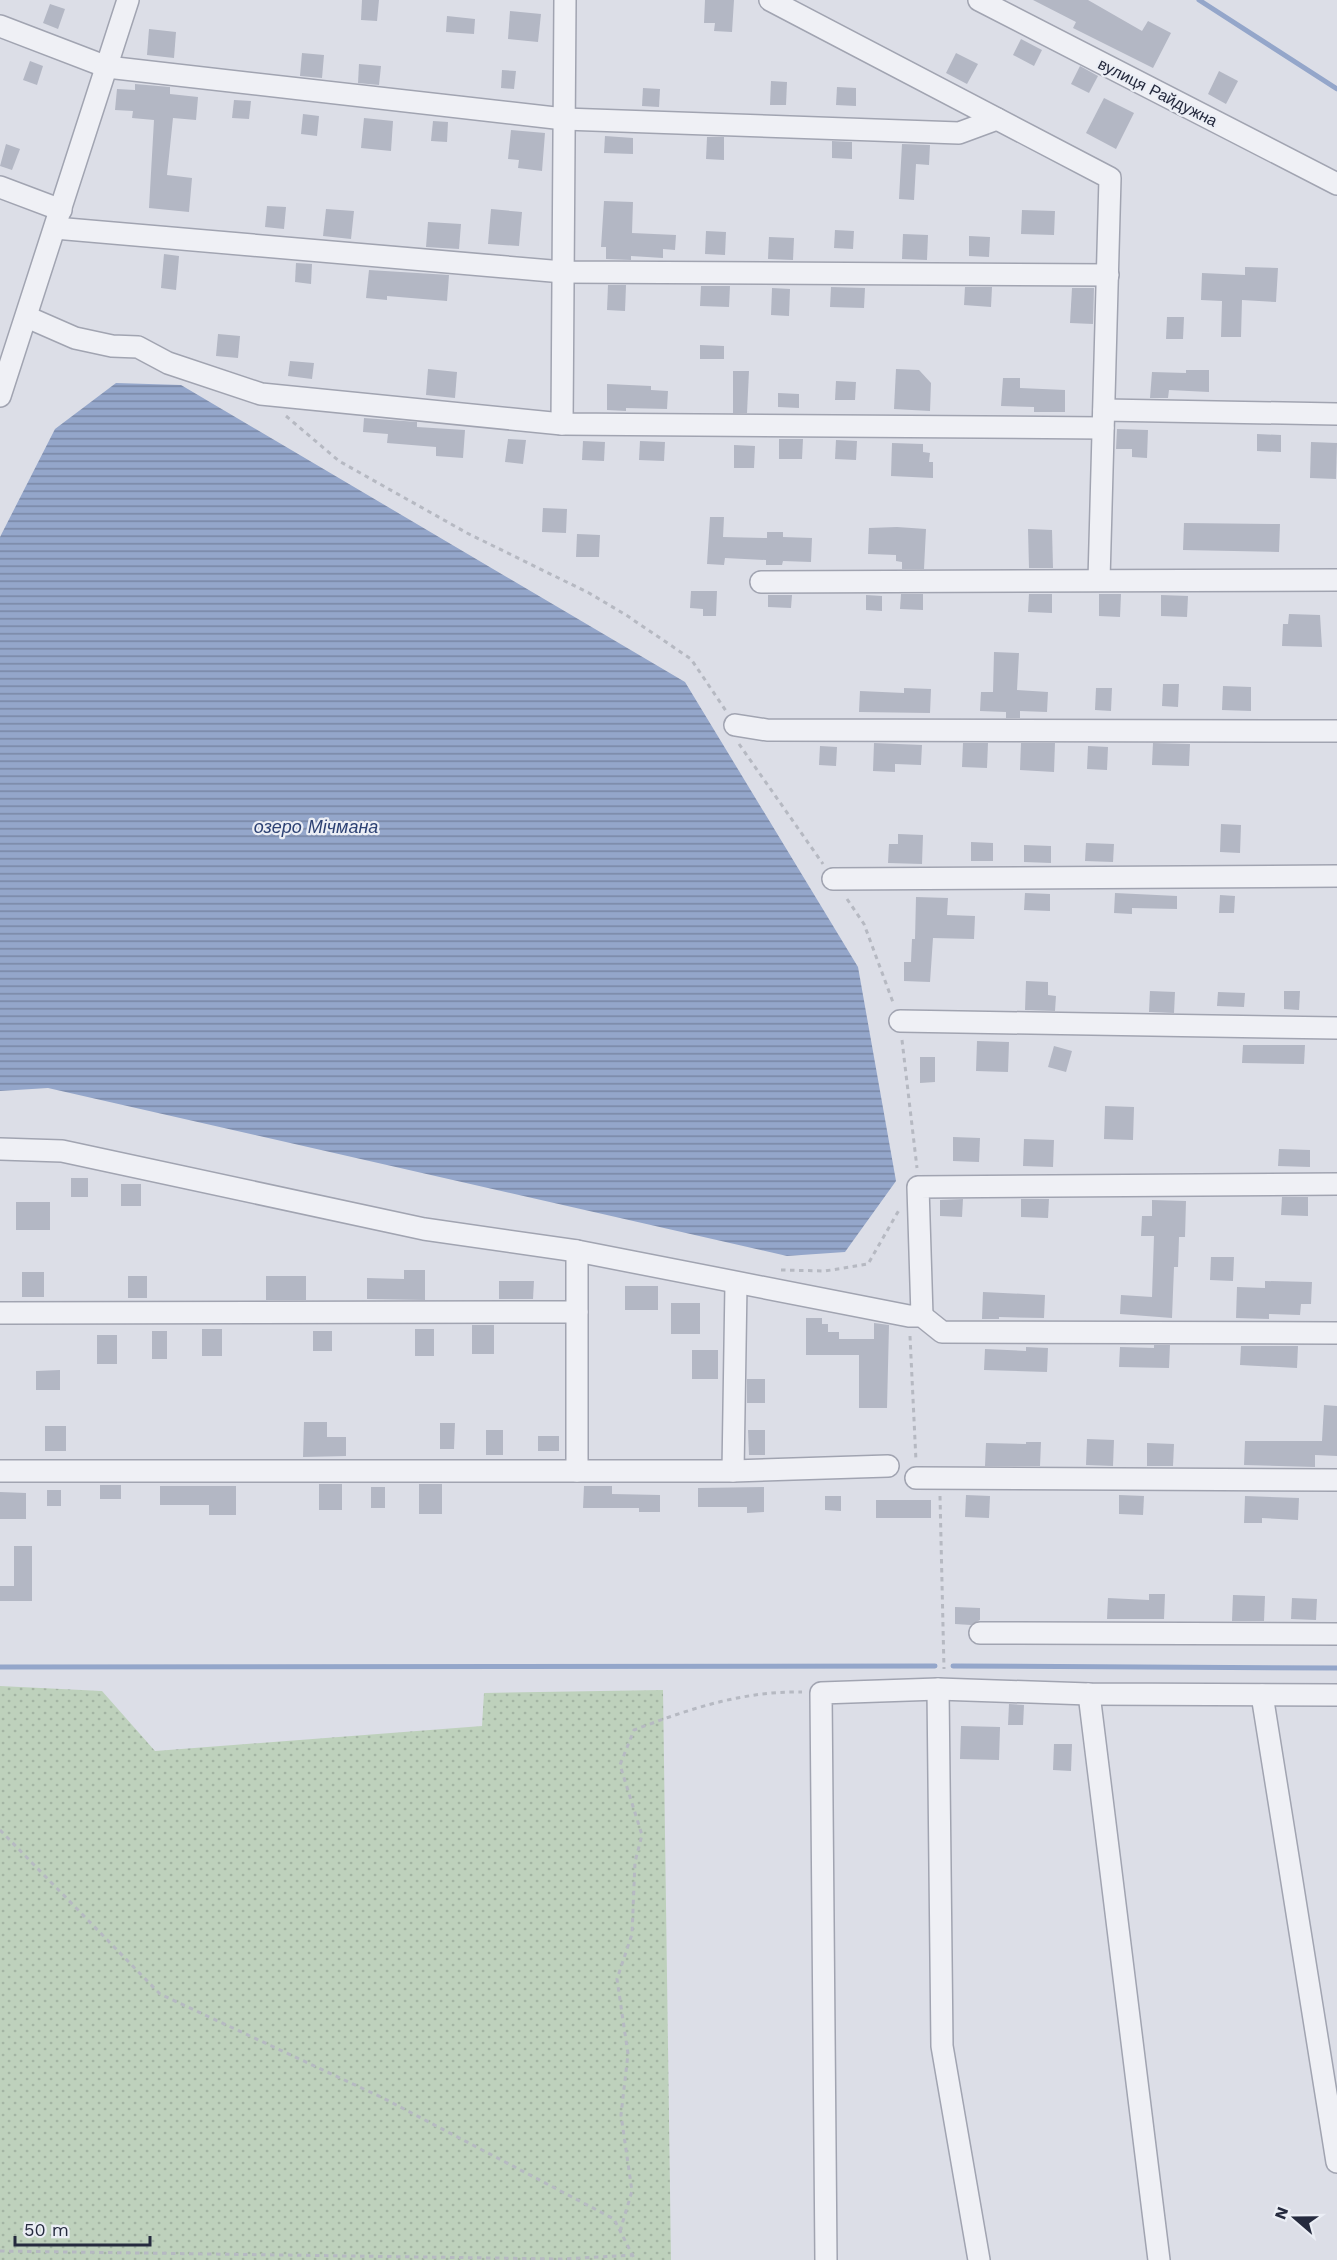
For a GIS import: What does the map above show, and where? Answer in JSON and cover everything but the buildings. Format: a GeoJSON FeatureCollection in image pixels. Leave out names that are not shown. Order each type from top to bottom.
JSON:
{"type":"FeatureCollection","features":[{"type":"Feature","properties":{"kind":"street"},"geometry":{"type":"LineString","coordinates":[[0,396],[8,349],[27,317],[128,0]]}},
{"type":"Feature","properties":{"kind":"street"},"geometry":{"type":"LineString","coordinates":[[562,424],[566,0]]}},
{"type":"Feature","properties":{"kind":"street"},"geometry":{"type":"LineString","coordinates":[[770,0],[1110,178],[1099,580]]}},
{"type":"Feature","properties":{"kind":"street","name":"вулиця Райдужна"},"geometry":{"type":"LineString","coordinates":[[979,0],[1337,184]]}},
{"type":"Feature","properties":{"kind":"street"},"geometry":{"type":"LineString","coordinates":[[0,26],[107,67],[564,118],[959,133],[997,119]]}},
{"type":"Feature","properties":{"kind":"street"},"geometry":{"type":"LineString","coordinates":[[0,187],[58,219],[563,272],[1108,275]]}},
{"type":"Feature","properties":{"kind":"street"},"geometry":{"type":"LineString","coordinates":[[27,317],[75,338],[138,347],[168,363],[261,394],[562,424],[1104,419],[1337,414]]}},
{"type":"Feature","properties":{"kind":"street"},"geometry":{"type":"LineString","coordinates":[[761,582],[1337,580]]}},
{"type":"Feature","properties":{"kind":"street"},"geometry":{"type":"LineString","coordinates":[[735,725],[767,730],[1337,731]]}},
{"type":"Feature","properties":{"kind":"street"},"geometry":{"type":"LineString","coordinates":[[833,879],[1337,876]]}},
{"type":"Feature","properties":{"kind":"street"},"geometry":{"type":"LineString","coordinates":[[900,1020],[1337,1028]]}},
{"type":"Feature","properties":{"kind":"street"},"geometry":{"type":"LineString","coordinates":[[0,1149],[62,1151],[424,1229],[577,1251],[742,1285],[916,1316],[942,1332],[1337,1333]]}},
{"type":"Feature","properties":{"kind":"street"},"geometry":{"type":"LineString","coordinates":[[916,1316],[918,1187],[1337,1184]]}},
{"type":"Feature","properties":{"kind":"street"},"geometry":{"type":"LineString","coordinates":[[577,1251],[577,1471]]}},
{"type":"Feature","properties":{"kind":"street"},"geometry":{"type":"LineString","coordinates":[[733,1471],[742,1285]]}},
{"type":"Feature","properties":{"kind":"street"},"geometry":{"type":"LineString","coordinates":[[0,1313],[577,1312]]}},
{"type":"Feature","properties":{"kind":"street"},"geometry":{"type":"LineString","coordinates":[[0,1471],[733,1471],[888,1467]]}},
{"type":"Feature","properties":{"kind":"street"},"geometry":{"type":"LineString","coordinates":[[916,1478],[1337,1480]]}},
{"type":"Feature","properties":{"kind":"street"},"geometry":{"type":"LineString","coordinates":[[980,1633],[1337,1634]]}},
{"type":"Feature","properties":{"kind":"street"},"geometry":{"type":"LineString","coordinates":[[941,1689],[942,2046],[979,2260]]}},
{"type":"Feature","properties":{"kind":"street"},"geometry":{"type":"LineString","coordinates":[[826,2260],[821,1693],[941,1689],[1089,1694],[1337,1695]]}},
{"type":"Feature","properties":{"kind":"street"},"geometry":{"type":"LineString","coordinates":[[1089,1694],[1159,2260]]}},
{"type":"Feature","properties":{"kind":"street"},"geometry":{"type":"LineString","coordinates":[[1262,1695],[1337,2162]]}},
{"type":"Feature","properties":{"kind":"path"},"geometry":{"type":"LineString","coordinates":[[285,415],[339,461],[467,532],[589,593],[691,659],[735,725],[740,749],[864,924],[900,1020],[918,1187]]}},
{"type":"Feature","properties":{"kind":"path"},"geometry":{"type":"LineString","coordinates":[[742,1285],[770,1270],[825,1271],[868,1263],[899,1209]]}},
{"type":"Feature","properties":{"kind":"path"},"geometry":{"type":"LineString","coordinates":[[916,1316],[916,1478]]}},
{"type":"Feature","properties":{"kind":"path"},"geometry":{"type":"LineString","coordinates":[[940,1478],[941,1689]]}},
{"type":"Feature","properties":{"kind":"path"},"geometry":{"type":"LineString","coordinates":[[620,2231],[632,2191],[621,2115],[628,2054],[617,1979],[632,1934],[635,1862],[642,1835],[620,1766],[634,1730],[685,1711],[728,1698],[781,1692],[821,1693]]}},
{"type":"Feature","properties":{"kind":"path"},"geometry":{"type":"LineString","coordinates":[[0,1830],[160,1994],[393,2103],[614,2219],[634,2258],[0,2252]]}},
{"type":"Feature","properties":{"kind":"green space"},"geometry":{"type":"Polygon","coordinates":[[[0,1686],[102,1691],[155,1751],[482,1726],[484,1693],[663,1690],[671,2260],[0,2260],[0,1686]]]}},
{"type":"Feature","properties":{"kind":"water","name":"озеро Мічмана"},"geometry":{"type":"Polygon","coordinates":[[[116,383],[181,385],[685,682],[858,967],[896,1181],[845,1252],[787,1256],[48,1088],[0,1091],[0,537],[55,429],[116,383]]]}},
{"type":"Feature","properties":{"kind":"waterway"},"geometry":{"type":"LineString","coordinates":[[1199,0],[1337,89]]}},
{"type":"Feature","properties":{"kind":"waterway"},"geometry":{"type":"LineString","coordinates":[[0,1667],[935,1666]]}},
{"type":"Feature","properties":{"kind":"waterway"},"geometry":{"type":"LineString","coordinates":[[953,1666],[1337,1668]]}}]}
